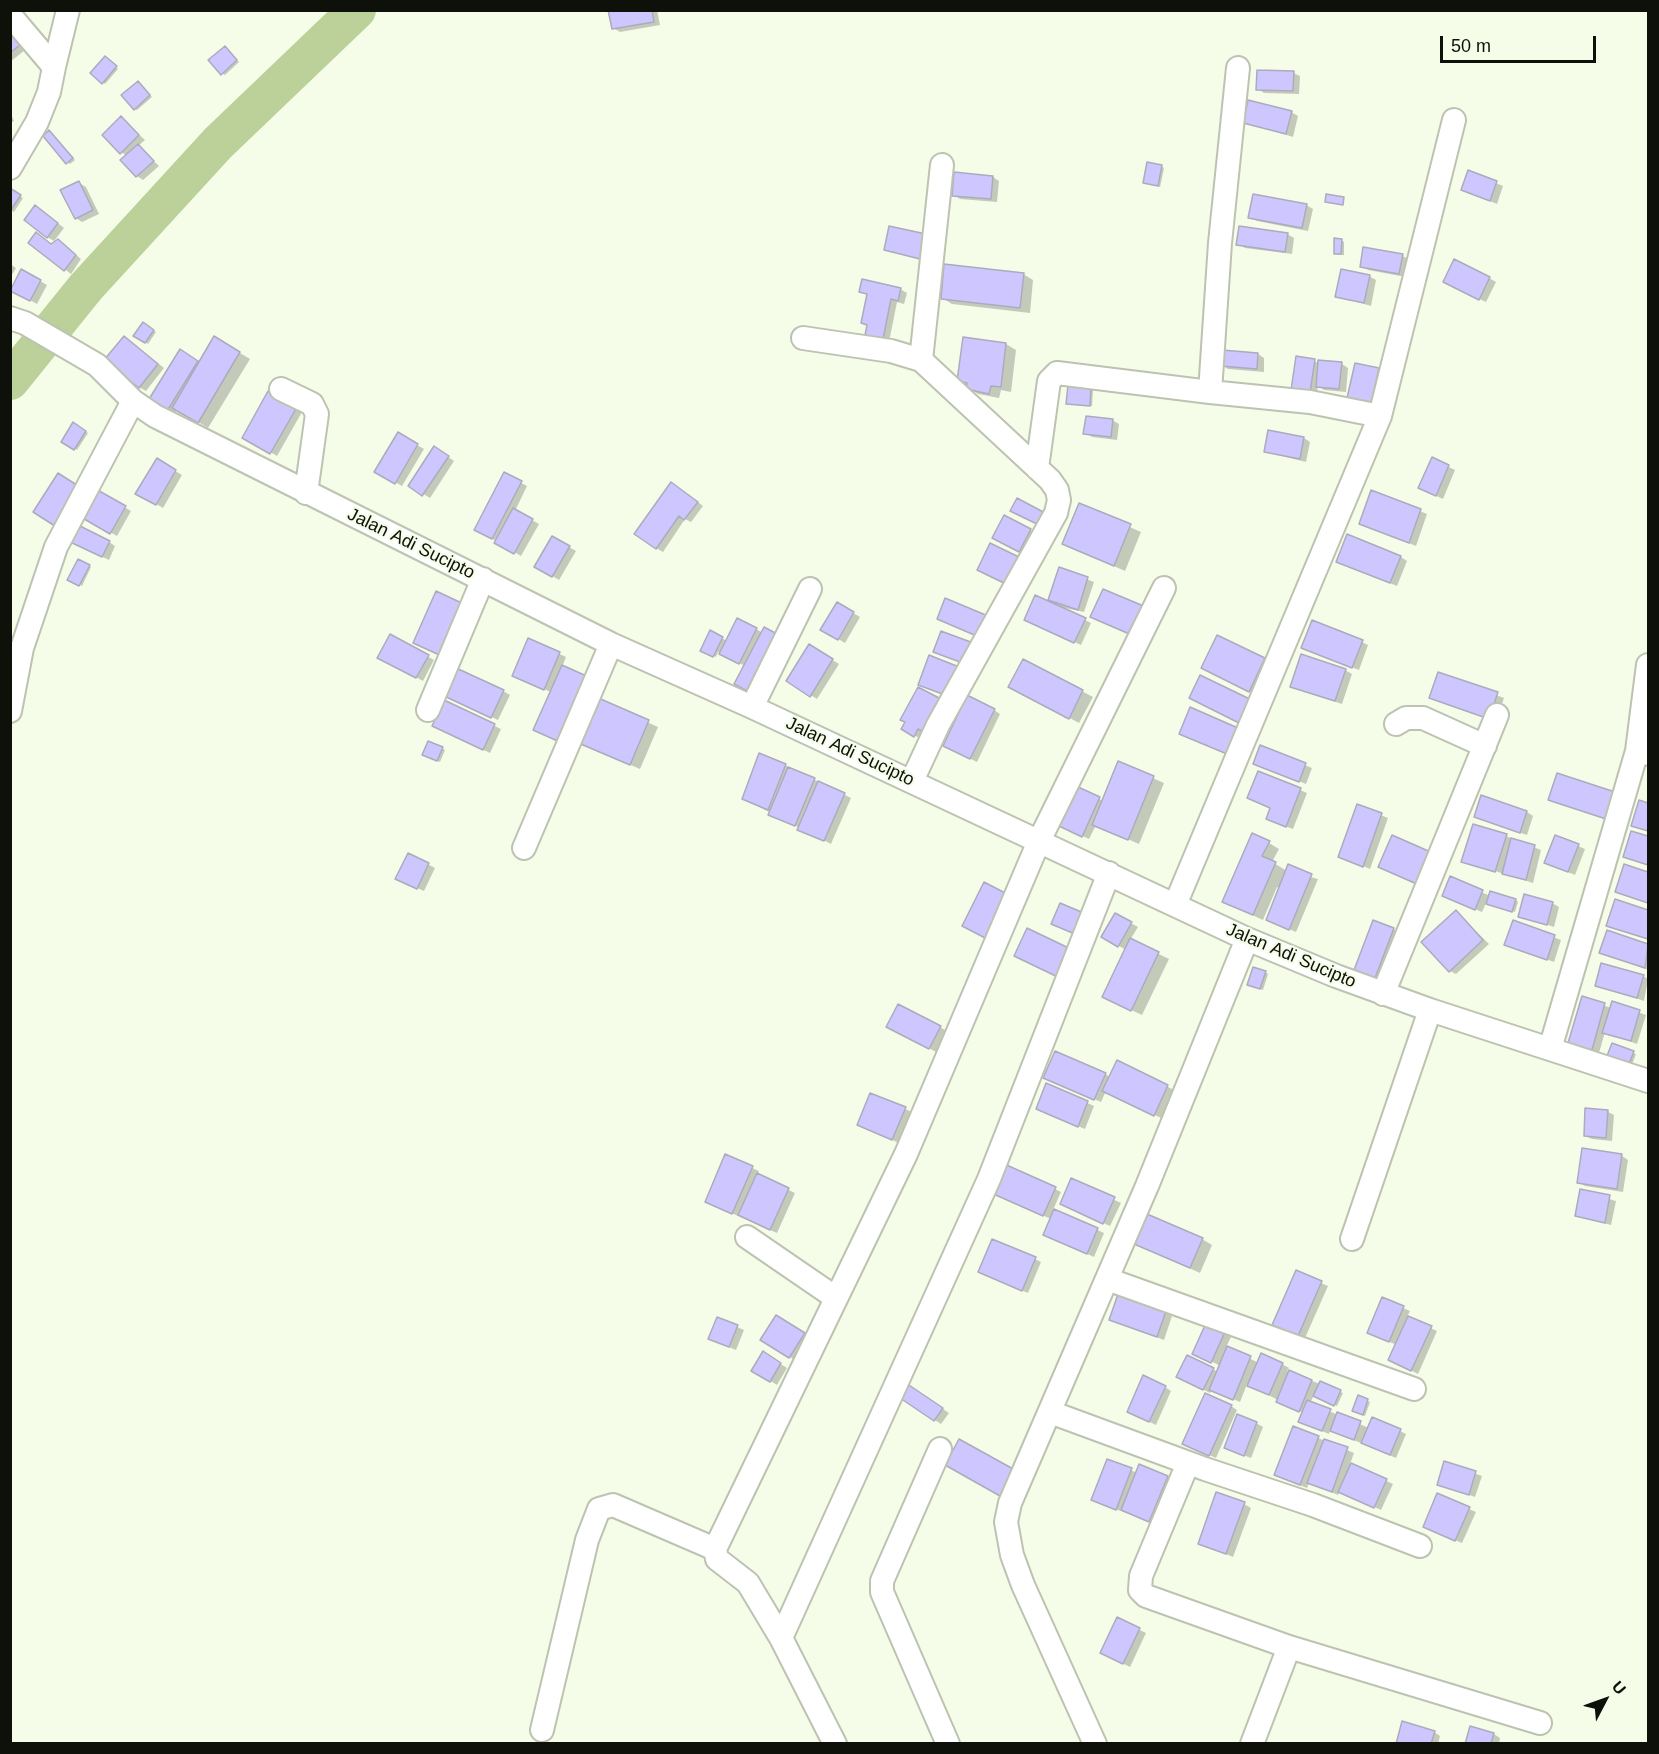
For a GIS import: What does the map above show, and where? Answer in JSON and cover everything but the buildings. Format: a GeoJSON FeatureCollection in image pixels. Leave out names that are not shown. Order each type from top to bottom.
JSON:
{"type":"FeatureCollection","features":[{"type":"Feature","properties":{"kind":"street"},"geometry":{"type":"LineString","coordinates":[[10,168],[37,122],[49,92],[68,10]]}},
{"type":"Feature","properties":{"kind":"street"},"geometry":{"type":"LineString","coordinates":[[10,15],[54,67]]}},
{"type":"Feature","properties":{"kind":"street"},"geometry":{"type":"LineString","coordinates":[[1210,392],[1220,243],[1238,68]]}},
{"type":"Feature","properties":{"kind":"street"},"geometry":{"type":"LineString","coordinates":[[1175,905],[1380,416],[1454,120]]}},
{"type":"Feature","properties":{"kind":"street"},"geometry":{"type":"LineString","coordinates":[[921,360],[942,165]]}},
{"type":"Feature","properties":{"kind":"street","name":"Jalan Adi Sucipto"},"geometry":{"type":"LineString","coordinates":[[18,320],[85,357],[111,377],[133,401],[155,416],[306,494],[483,579],[611,644],[912,781],[1247,939],[1383,994],[1648,1081]]}},
{"type":"Feature","properties":{"kind":"street"},"geometry":{"type":"LineString","coordinates":[[803,338],[891,351],[921,360],[1037,468],[1057,490],[1059,500],[1056,513],[938,725],[912,781]]}},
{"type":"Feature","properties":{"kind":"street"},"geometry":{"type":"LineString","coordinates":[[1037,468],[1049,381],[1057,373],[1310,402],[1380,416]]}},
{"type":"Feature","properties":{"kind":"street"},"geometry":{"type":"LineString","coordinates":[[280,389],[312,404],[317,414],[306,494]]}},
{"type":"Feature","properties":{"kind":"street"},"geometry":{"type":"LineString","coordinates":[[10,711],[22,648],[56,547],[133,401]]}},
{"type":"Feature","properties":{"kind":"street"},"geometry":{"type":"LineString","coordinates":[[428,710],[483,579]]}},
{"type":"Feature","properties":{"kind":"street"},"geometry":{"type":"LineString","coordinates":[[835,1743],[781,1638],[746,1581],[717,1559],[715,1549],[906,1154],[1039,841],[1164,588]]}},
{"type":"Feature","properties":{"kind":"street"},"geometry":{"type":"LineString","coordinates":[[752,707],[810,589]]}},
{"type":"Feature","properties":{"kind":"street"},"geometry":{"type":"LineString","coordinates":[[524,848],[611,644]]}},
{"type":"Feature","properties":{"kind":"street"},"geometry":{"type":"LineString","coordinates":[[1550,1049],[1643,753],[1648,666]]}},
{"type":"Feature","properties":{"kind":"street"},"geometry":{"type":"LineString","coordinates":[[1383,994],[1497,716]]}},
{"type":"Feature","properties":{"kind":"street"},"geometry":{"type":"LineString","coordinates":[[1396,723],[1406,718],[1423,718],[1485,746]]}},
{"type":"Feature","properties":{"kind":"street"},"geometry":{"type":"LineString","coordinates":[[781,1638],[989,1179],[1109,873]]}},
{"type":"Feature","properties":{"kind":"street"},"geometry":{"type":"LineString","coordinates":[[1095,1743],[1023,1585],[1012,1555],[1006,1522],[1010,1503],[1107,1279],[1247,939]]}},
{"type":"Feature","properties":{"kind":"street"},"geometry":{"type":"LineString","coordinates":[[1352,1239],[1430,1010]]}},
{"type":"Feature","properties":{"kind":"street"},"geometry":{"type":"LineString","coordinates":[[747,1237],[836,1298]]}},
{"type":"Feature","properties":{"kind":"street"},"geometry":{"type":"LineString","coordinates":[[1107,1279],[1414,1389]]}},
{"type":"Feature","properties":{"kind":"street"},"geometry":{"type":"LineString","coordinates":[[1050,1412],[1188,1464],[1313,1505],[1420,1546]]}},
{"type":"Feature","properties":{"kind":"street"},"geometry":{"type":"LineString","coordinates":[[940,1449],[882,1581],[882,1592],[948,1743]]}},
{"type":"Feature","properties":{"kind":"street"},"geometry":{"type":"LineString","coordinates":[[1188,1464],[1141,1576],[1140,1590],[1146,1596],[1289,1647],[1540,1724]]}},
{"type":"Feature","properties":{"kind":"street"},"geometry":{"type":"LineString","coordinates":[[542,1730],[587,1540],[599,1509],[612,1506],[715,1549]]}},
{"type":"Feature","properties":{"kind":"street"},"geometry":{"type":"LineString","coordinates":[[1252,1743],[1289,1647]]}},
{"type":"Feature","properties":{"kind":"waterway"},"geometry":{"type":"LineString","coordinates":[[10,381],[86,287],[218,143],[357,10]]}}]}
